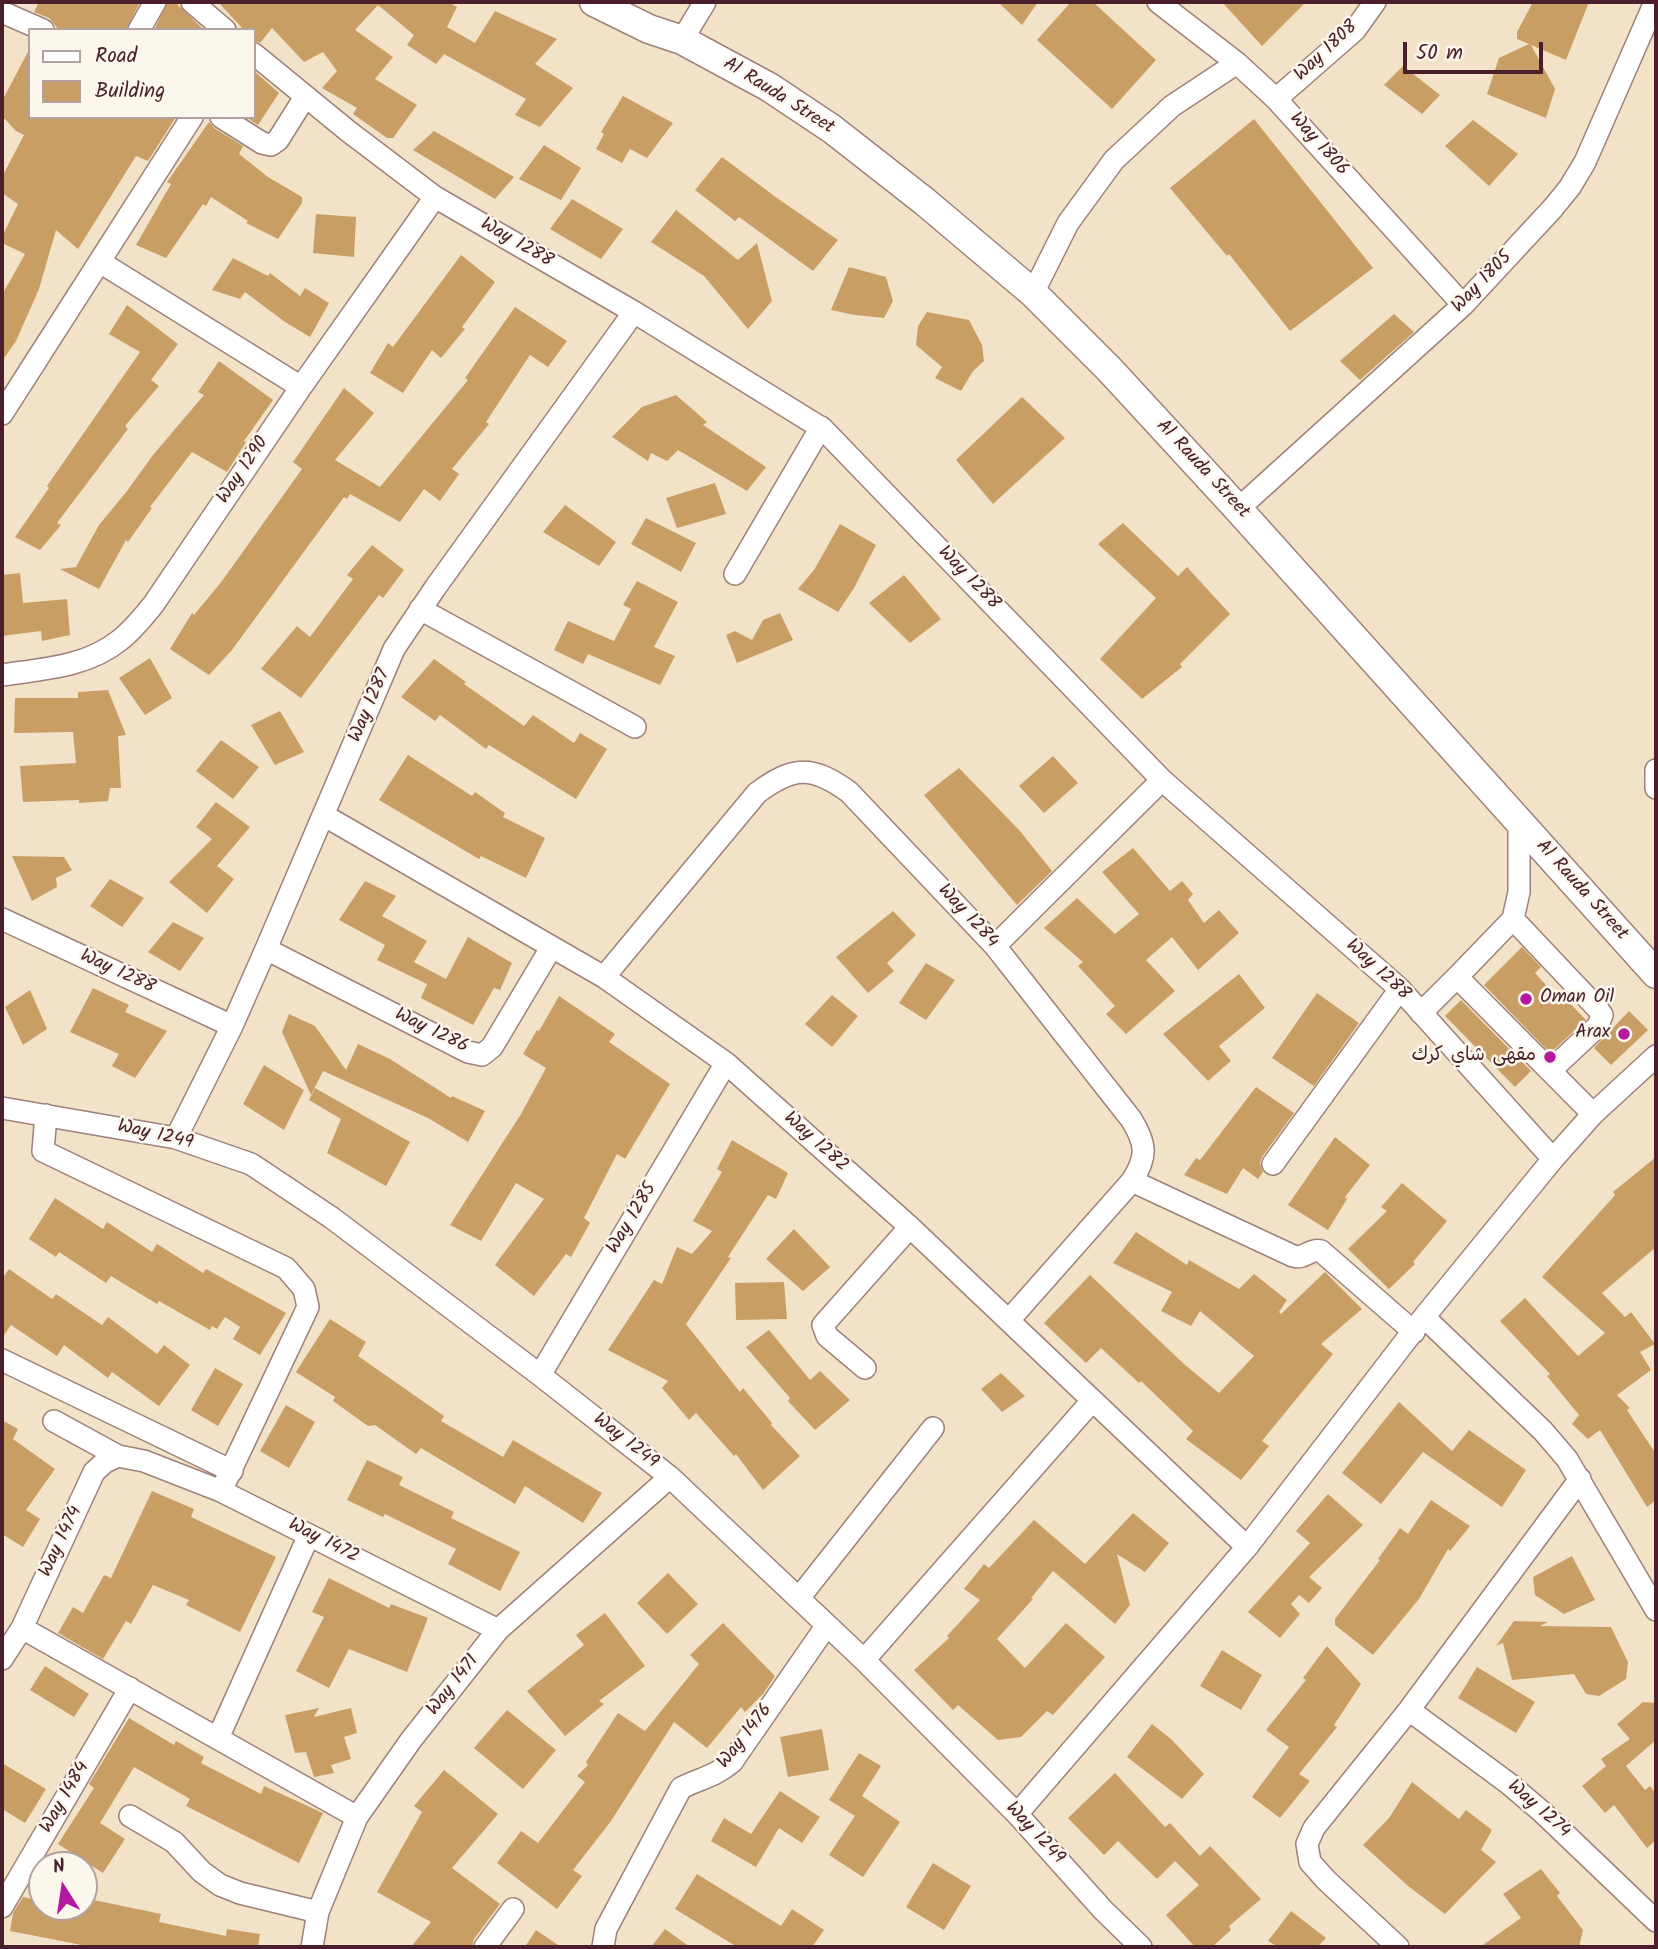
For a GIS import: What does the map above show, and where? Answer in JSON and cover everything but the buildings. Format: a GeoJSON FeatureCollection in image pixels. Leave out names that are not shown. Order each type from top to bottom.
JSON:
{"type":"FeatureCollection","features":[{"type":"Feature","properties":{"kind":"main road","name":"Al Rauda Street"},"geometry":{"type":"LineString","coordinates":[[594,2],[649,29],[682,40],[769,87],[832,129],[924,201],[1033,293],[1110,370],[1238,509],[1656,974]]}},
{"type":"Feature","properties":{"kind":"main road","name":"Al Rauda Street"},"geometry":{"type":"LineString","coordinates":[[627,2],[670,28],[682,40]]}},
{"type":"Feature","properties":{"kind":"street"},"geometry":{"type":"LineString","coordinates":[[140,28],[155,2]]}},
{"type":"Feature","properties":{"kind":"street"},"geometry":{"type":"LineString","coordinates":[[192,2],[224,28]]}},
{"type":"Feature","properties":{"kind":"street"},"geometry":{"type":"LineString","coordinates":[[682,40],[705,2]]}},
{"type":"Feature","properties":{"kind":"street","name":"Way 1806"},"geometry":{"type":"LineString","coordinates":[[1158,2],[1237,63],[1276,99],[1464,305]]}},
{"type":"Feature","properties":{"kind":"street","name":"Way 1808"},"geometry":{"type":"LineString","coordinates":[[1276,99],[1354,30],[1375,2]]}},
{"type":"Feature","properties":{"kind":"street","name":"Way 1805"},"geometry":{"type":"LineString","coordinates":[[1238,509],[1464,305],[1570,187],[1598,133],[1655,2]]}},
{"type":"Feature","properties":{"kind":"street"},"geometry":{"type":"LineString","coordinates":[[2,12],[38,28]]}},
{"type":"Feature","properties":{"kind":"street","name":"Way 1288"},"geometry":{"type":"LineString","coordinates":[[256,56],[435,197],[634,312],[821,427],[1162,780],[1400,989],[1553,1159]]}},
{"type":"Feature","properties":{"kind":"street"},"geometry":{"type":"LineString","coordinates":[[1033,293],[1068,223],[1114,160],[1171,106],[1237,63]]}},
{"type":"Feature","properties":{"kind":"street"},"geometry":{"type":"LineString","coordinates":[[224,119],[262,143],[271,145],[278,140],[305,97]]}},
{"type":"Feature","properties":{"kind":"street"},"geometry":{"type":"LineString","coordinates":[[2,414],[191,119]]}},
{"type":"Feature","properties":{"kind":"street","name":"Way 1290"},"geometry":{"type":"LineString","coordinates":[[2,675],[79,661],[98,654],[119,641],[134,626],[153,605],[301,387],[435,197]]}},
{"type":"Feature","properties":{"kind":"street"},"geometry":{"type":"LineString","coordinates":[[100,262],[301,387]]}},
{"type":"Feature","properties":{"kind":"street","name":"Way 1287"},"geometry":{"type":"LineString","coordinates":[[176,1138],[232,1026],[325,816],[394,649],[634,312]]}},
{"type":"Feature","properties":{"kind":"street"},"geometry":{"type":"LineString","coordinates":[[735,574],[821,427]]}},
{"type":"Feature","properties":{"kind":"street"},"geometry":{"type":"LineString","coordinates":[[420,609],[635,727]]}},
{"type":"Feature","properties":{"kind":"street"},"geometry":{"type":"LineString","coordinates":[[1656,770],[1656,788]]}},
{"type":"Feature","properties":{"kind":"street","name":"Way 1284"},"geometry":{"type":"LineString","coordinates":[[604,977],[757,793],[779,777],[806,771],[830,778],[849,792],[995,946],[1141,1135],[1144,1154],[1132,1181],[1009,1320]]}},
{"type":"Feature","properties":{"kind":"street"},"geometry":{"type":"LineString","coordinates":[[995,946],[1162,780]]}},
{"type":"Feature","properties":{"kind":"street","name":"Way 1282"},"geometry":{"type":"LineString","coordinates":[[325,816],[604,977],[726,1063],[910,1227],[1247,1547]]}},
{"type":"Feature","properties":{"kind":"street"},"geometry":{"type":"LineString","coordinates":[[1421,1013],[1513,919],[1519,891],[1519,822]]}},
{"type":"Feature","properties":{"kind":"street","name":"Way 1288"},"geometry":{"type":"LineString","coordinates":[[2,919],[232,1026]]}},
{"type":"Feature","properties":{"kind":"street"},"geometry":{"type":"LineString","coordinates":[[1513,919],[1602,1015],[1598,1026],[1550,1071]]}},
{"type":"Feature","properties":{"kind":"street","name":"Way 1286"},"geometry":{"type":"LineString","coordinates":[[266,949],[468,1052],[482,1055],[492,1047],[551,948]]}},
{"type":"Feature","properties":{"kind":"street"},"geometry":{"type":"LineString","coordinates":[[1457,977],[1593,1114]]}},
{"type":"Feature","properties":{"kind":"street"},"geometry":{"type":"LineString","coordinates":[[1273,1164],[1400,989]]}},
{"type":"Feature","properties":{"kind":"street"},"geometry":{"type":"LineString","coordinates":[[1017,1814],[1247,1547],[1419,1325],[1553,1159],[1593,1114],[1656,1056]]}},
{"type":"Feature","properties":{"kind":"street","name":"Way 1285"},"geometry":{"type":"LineString","coordinates":[[540,1375],[726,1063]]}},
{"type":"Feature","properties":{"kind":"street","name":"Way 1249"},"geometry":{"type":"LineString","coordinates":[[2,1108],[176,1138],[251,1164],[332,1218],[670,1477],[864,1660],[1017,1814],[1103,1910],[1141,1947]]}},
{"type":"Feature","properties":{"kind":"street"},"geometry":{"type":"LineString","coordinates":[[46,1115],[43,1151],[286,1268],[304,1289],[308,1307],[221,1492]]}},
{"type":"Feature","properties":{"kind":"street"},"geometry":{"type":"LineString","coordinates":[[1132,1181],[1293,1256],[1302,1257],[1314,1251],[1321,1251],[1419,1325],[1543,1432],[1567,1459],[1656,1611]]}},
{"type":"Feature","properties":{"kind":"street"},"geometry":{"type":"LineString","coordinates":[[864,1368],[827,1336],[823,1325],[910,1227]]}},
{"type":"Feature","properties":{"kind":"street"},"geometry":{"type":"LineString","coordinates":[[2,1360],[232,1471]]}},
{"type":"Feature","properties":{"kind":"street"},"geometry":{"type":"LineString","coordinates":[[864,1660],[1092,1401]]}},
{"type":"Feature","properties":{"kind":"street"},"geometry":{"type":"LineString","coordinates":[[54,1420],[118,1456]]}},
{"type":"Feature","properties":{"kind":"street"},"geometry":{"type":"LineString","coordinates":[[799,1598],[933,1428]]}},
{"type":"Feature","properties":{"kind":"street","name":"Way 1472"},"geometry":{"type":"LineString","coordinates":[[118,1456],[144,1461],[221,1492],[498,1630]]}},
{"type":"Feature","properties":{"kind":"street","name":"Way 1474"},"geometry":{"type":"LineString","coordinates":[[2,1659],[22,1628],[94,1472],[105,1462],[118,1456]]}},
{"type":"Feature","properties":{"kind":"street","name":"Way 1471"},"geometry":{"type":"LineString","coordinates":[[312,1947],[318,1912],[357,1817],[411,1740],[498,1630],[670,1477]]}},
{"type":"Feature","properties":{"kind":"street"},"geometry":{"type":"LineString","coordinates":[[1398,1947],[1310,1862],[1307,1844],[1314,1828],[1409,1710],[1580,1479]]}},
{"type":"Feature","properties":{"kind":"street"},"geometry":{"type":"LineString","coordinates":[[218,1738],[309,1535]]}},
{"type":"Feature","properties":{"kind":"street","name":"Way 1476"},"geometry":{"type":"LineString","coordinates":[[603,1947],[606,1929],[681,1788],[698,1779],[716,1775],[732,1762],[827,1625]]}},
{"type":"Feature","properties":{"kind":"street"},"geometry":{"type":"LineString","coordinates":[[22,1628],[357,1817]]}},
{"type":"Feature","properties":{"kind":"street","name":"Way 1484"},"geometry":{"type":"LineString","coordinates":[[2,1907],[130,1688]]}},
{"type":"Feature","properties":{"kind":"street","name":"Way 1274"},"geometry":{"type":"LineString","coordinates":[[1409,1710],[1508,1783],[1541,1811],[1656,1921]]}},
{"type":"Feature","properties":{"kind":"street"},"geometry":{"type":"LineString","coordinates":[[130,1816],[174,1842],[202,1872],[220,1885],[240,1893],[318,1912]]}},
{"type":"Feature","properties":{"kind":"street"},"geometry":{"type":"LineString","coordinates":[[485,1947],[513,1909]]}},
{"type":"Feature","properties":{"kind":"place","name":"Oman Oil"},"geometry":{"type":"Point","coordinates":[1526,999]}},
{"type":"Feature","properties":{"kind":"place","name":"Arax"},"geometry":{"type":"Point","coordinates":[1624,1034]}},
{"type":"Feature","properties":{"kind":"place","name":"مقهى شاي كرك"},"geometry":{"type":"Point","coordinates":[1550,1057]}}]}
